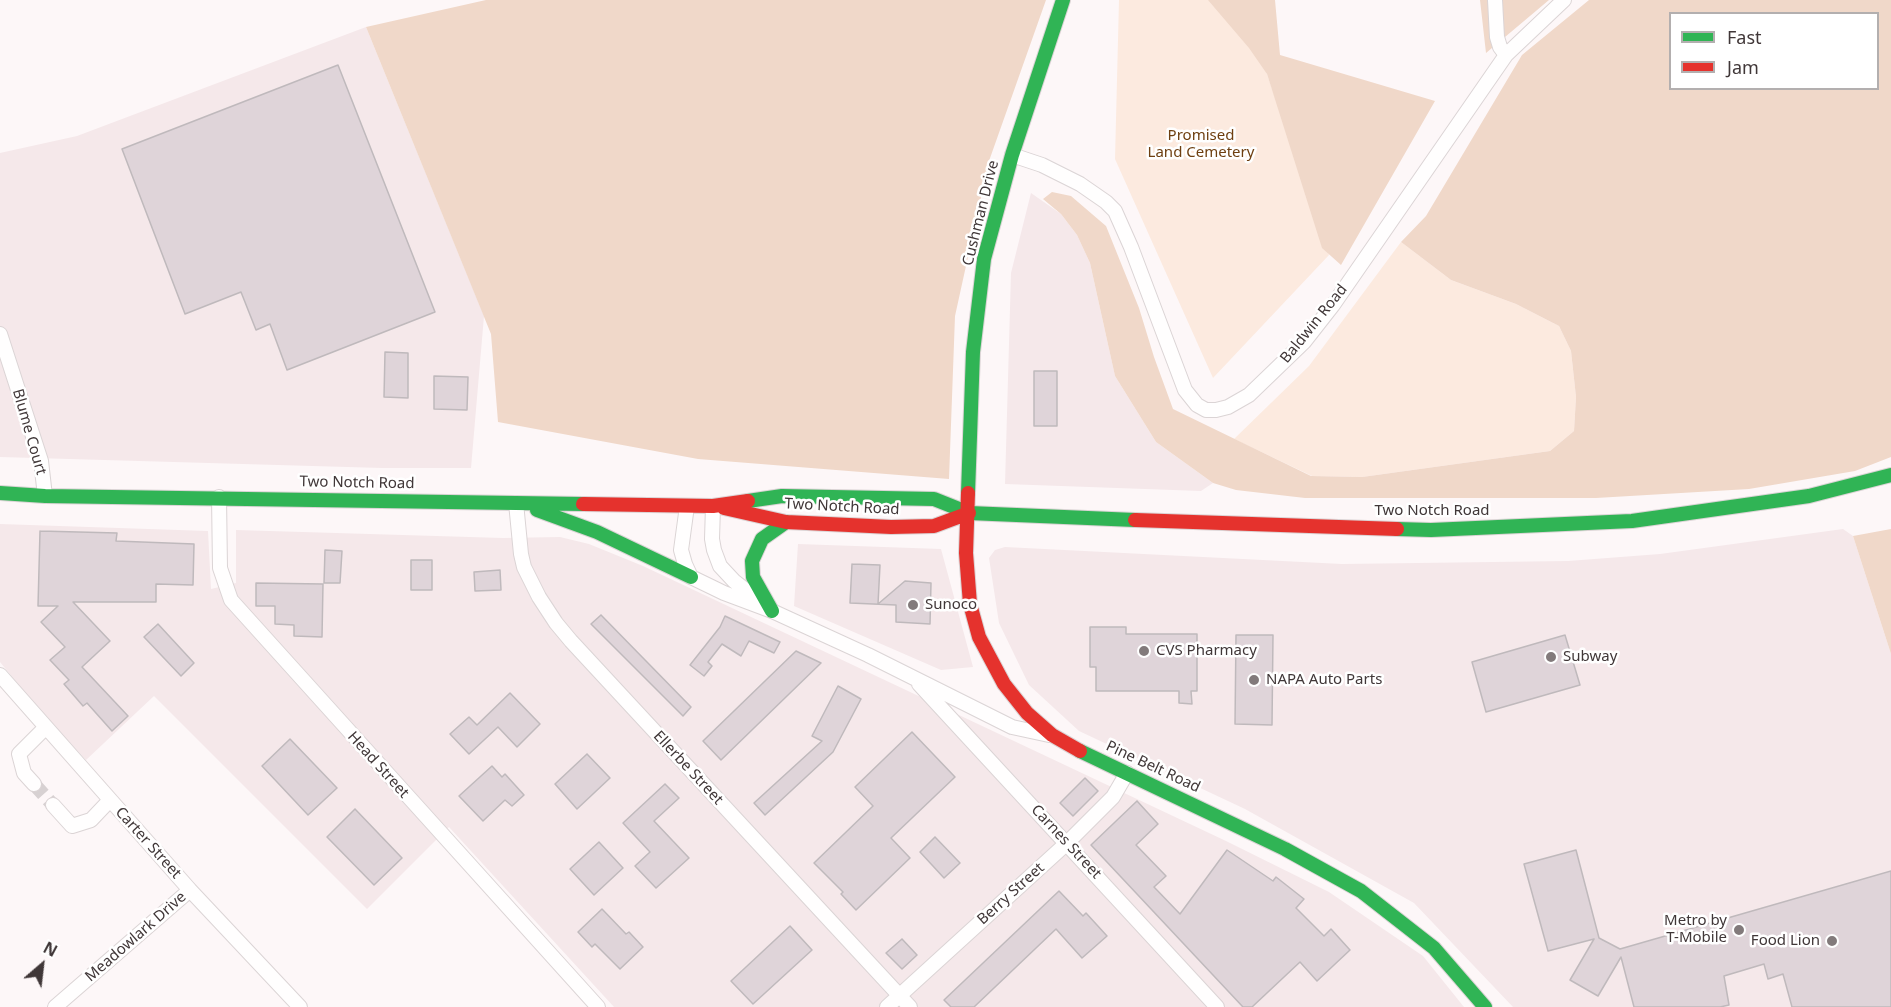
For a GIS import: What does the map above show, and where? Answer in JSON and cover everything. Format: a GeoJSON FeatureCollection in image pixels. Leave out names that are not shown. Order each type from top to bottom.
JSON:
{"type":"FeatureCollection","features":[{"type":"Feature","properties":{"kind":"main road","name":"Cushman Drive"},"geometry":{"type":"LineString","coordinates":[[1052,735],[1027,713],[993,666],[974,623],[966,553],[974,352],[984,259],[1012,155],[1063,0]]}},
{"type":"Feature","properties":{"kind":"main road","name":"Two Notch Road"},"geometry":{"type":"LineString","coordinates":[[0,493],[45,496],[687,506],[713,506],[782,496],[934,499],[969,513],[1214,524],[1431,530],[1632,521],[1809,496],[1891,475]]}},
{"type":"Feature","properties":{"kind":"main road"},"geometry":{"type":"LineString","coordinates":[[516,503],[597,532],[691,577]]}},
{"type":"Feature","properties":{"kind":"main road","name":"Two Notch Road"},"geometry":{"type":"LineString","coordinates":[[713,506],[786,522],[891,526],[934,526],[969,513]]}},
{"type":"Feature","properties":{"kind":"main road"},"geometry":{"type":"LineString","coordinates":[[772,611],[753,577],[752,561],[754,552],[762,539],[786,522]]}},
{"type":"Feature","properties":{"kind":"main road","name":"Pine Belt Road"},"geometry":{"type":"LineString","coordinates":[[1052,735],[1078,750],[1285,849],[1361,891],[1434,948],[1485,1007]]}},
{"type":"Feature","properties":{"kind":"street"},"geometry":{"type":"LineString","coordinates":[[1495,0],[1497,37],[1506,55]]}},
{"type":"Feature","properties":{"kind":"street","name":"Baldwin Road"},"geometry":{"type":"LineString","coordinates":[[1012,155],[1042,165],[1080,184],[1106,202],[1115,212],[1131,247],[1185,390],[1197,405],[1206,410],[1228,407],[1249,395],[1304,342],[1334,305],[1506,55],[1564,0]]}},
{"type":"Feature","properties":{"kind":"street","name":"Blume Court"},"geometry":{"type":"LineString","coordinates":[[0,334],[40,461],[45,496]]}},
{"type":"Feature","properties":{"kind":"street","name":"Head Street"},"geometry":{"type":"LineString","coordinates":[[219,497],[220,568],[231,600],[598,1007]]}},
{"type":"Feature","properties":{"kind":"street","name":"Ellerbe Street"},"geometry":{"type":"LineString","coordinates":[[516,503],[524,567],[539,597],[556,623],[910,1007]]}},
{"type":"Feature","properties":{"kind":"street"},"geometry":{"type":"LineString","coordinates":[[687,506],[681,550],[691,577]]}},
{"type":"Feature","properties":{"kind":"street","name":"Pine Belt Road"},"geometry":{"type":"LineString","coordinates":[[713,506],[712,539],[720,566],[734,581],[772,611]]}},
{"type":"Feature","properties":{"kind":"street","name":"Pine Belt Road"},"geometry":{"type":"LineString","coordinates":[[691,577],[724,593],[772,611],[1012,727],[1052,735]]}},
{"type":"Feature","properties":{"kind":"street","name":"Carter Street"},"geometry":{"type":"LineString","coordinates":[[0,675],[190,890],[300,1007]]}},
{"type":"Feature","properties":{"kind":"street","name":"Carnes Street"},"geometry":{"type":"LineString","coordinates":[[914,678],[1217,1007]]}},
{"type":"Feature","properties":{"kind":"street"},"geometry":{"type":"LineString","coordinates":[[34,784],[24,773],[19,754],[45,728]]}},
{"type":"Feature","properties":{"kind":"street","name":"Berry Street"},"geometry":{"type":"LineString","coordinates":[[887,1007],[1067,843],[1113,797],[1127,773]]}},
{"type":"Feature","properties":{"kind":"street"},"geometry":{"type":"LineString","coordinates":[[53,805],[72,826],[91,819],[110,800]]}},
{"type":"Feature","properties":{"kind":"street","name":"Meadowlark Drive"},"geometry":{"type":"LineString","coordinates":[[55,1007],[190,890]]}},
{"type":"Feature","properties":{"kind":"shaded area"},"geometry":{"type":"Polygon","coordinates":[[[486,0],[1046,0],[989,161],[955,316],[949,479],[698,459],[498,422],[491,334],[366,27],[486,0]]]}},
{"type":"Feature","properties":{"kind":"shaded area"},"geometry":{"type":"Polygon","coordinates":[[[1208,0],[1275,0],[1280,55],[1435,101],[1341,265],[1322,248],[1267,74],[1249,48],[1208,0]]]}},
{"type":"Feature","properties":{"kind":"shaded area"},"geometry":{"type":"Polygon","coordinates":[[[1480,0],[1549,0],[1486,53],[1480,0]]]}},
{"type":"Feature","properties":{"kind":"shaded area"},"geometry":{"type":"Polygon","coordinates":[[[1589,0],[1891,0],[1891,457],[1855,471],[1749,489],[1596,498],[1305,498],[1236,490],[1213,483],[1156,442],[1115,376],[1090,263],[1077,235],[1061,214],[1043,199],[1052,192],[1071,196],[1106,226],[1139,308],[1173,409],[1311,476],[1362,477],[1550,451],[1574,431],[1576,397],[1571,351],[1559,326],[1516,304],[1451,280],[1401,242],[1426,216],[1522,55],[1589,0]]]}},
{"type":"Feature","properties":{"kind":"shaded area"},"geometry":{"type":"Polygon","coordinates":[[[366,27],[484,316],[471,468],[382,468],[0,457],[0,153],[77,136],[366,27]]]}},
{"type":"Feature","properties":{"kind":"shaded area"},"geometry":{"type":"Polygon","coordinates":[[[1031,193],[1061,214],[1077,235],[1090,263],[1115,376],[1156,442],[1213,483],[1201,491],[1005,484],[1011,273],[1031,193]]]}},
{"type":"Feature","properties":{"kind":"shaded area"},"geometry":{"type":"Polygon","coordinates":[[[0,524],[208,531],[211,589],[236,583],[236,530],[503,538],[560,537],[589,544],[643,566],[1226,841],[1329,892],[1423,956],[1464,1007],[614,1007],[449,827],[367,909],[154,696],[86,760],[35,705],[0,662],[0,524]]]}},
{"type":"Feature","properties":{"kind":"shaded area"},"geometry":{"type":"Polygon","coordinates":[[[1843,529],[1853,536],[1891,654],[1891,1007],[1513,1007],[1414,903],[1245,809],[1079,731],[1029,685],[999,623],[989,558],[995,550],[1005,547],[1342,564],[1568,561],[1660,554],[1843,529]]]}},
{"type":"Feature","properties":{"kind":"shaded area"},"geometry":{"type":"Polygon","coordinates":[[[1891,529],[1891,654],[1853,536],[1891,529]]]}},
{"type":"Feature","properties":{"kind":"shaded area"},"geometry":{"type":"Polygon","coordinates":[[[798,544],[941,549],[973,667],[941,670],[794,606],[798,544]]]}},
{"type":"Feature","properties":{"kind":"green space","name":"Promised Land Cemetery"},"geometry":{"type":"Polygon","coordinates":[[[1119,0],[1246,0],[1267,74],[1329,255],[1213,378],[1115,159],[1119,0]]]}},
{"type":"Feature","properties":{"kind":"green space"},"geometry":{"type":"Polygon","coordinates":[[[1401,242],[1451,280],[1516,304],[1559,326],[1571,351],[1576,397],[1574,431],[1550,451],[1362,477],[1312,476],[1234,439],[1309,366],[1401,242]]]}},
{"type":"Feature","properties":{"kind":"building"},"geometry":{"type":"Polygon","coordinates":[[[338,65],[435,312],[287,370],[270,324],[256,330],[241,292],[185,314],[122,149],[338,65]]]}},
{"type":"Feature","properties":{"kind":"building"},"geometry":{"type":"Polygon","coordinates":[[[385,352],[408,353],[408,398],[384,397],[385,352]]]}},
{"type":"Feature","properties":{"kind":"building"},"geometry":{"type":"Polygon","coordinates":[[[1034,371],[1057,371],[1057,426],[1034,426],[1034,371]]]}},
{"type":"Feature","properties":{"kind":"building"},"geometry":{"type":"Polygon","coordinates":[[[434,376],[468,377],[467,410],[434,409],[434,376]]]}},
{"type":"Feature","properties":{"kind":"building"},"geometry":{"type":"Polygon","coordinates":[[[40,531],[117,533],[116,541],[194,544],[193,585],[156,584],[156,602],[73,602],[110,641],[82,667],[128,716],[112,731],[87,703],[83,706],[64,684],[69,680],[50,660],[65,647],[41,622],[58,606],[38,606],[40,531]]]}},
{"type":"Feature","properties":{"kind":"building"},"geometry":{"type":"Polygon","coordinates":[[[325,550],[342,551],[340,583],[324,583],[325,550]]]}},
{"type":"Feature","properties":{"kind":"building"},"geometry":{"type":"Polygon","coordinates":[[[411,560],[432,560],[432,590],[411,590],[411,560]]]}},
{"type":"Feature","properties":{"kind":"building"},"geometry":{"type":"Polygon","coordinates":[[[852,564],[880,565],[878,604],[905,581],[931,583],[930,624],[896,622],[896,605],[850,603],[852,564]]]}},
{"type":"Feature","properties":{"kind":"building"},"geometry":{"type":"Polygon","coordinates":[[[500,570],[501,590],[475,591],[474,572],[500,570]]]}},
{"type":"Feature","properties":{"kind":"building"},"geometry":{"type":"Polygon","coordinates":[[[256,583],[323,584],[322,637],[294,636],[294,625],[275,624],[275,606],[256,606],[256,583]]]}},
{"type":"Feature","properties":{"kind":"building"},"geometry":{"type":"Polygon","coordinates":[[[601,615],[691,707],[683,716],[591,624],[601,615]]]}},
{"type":"Feature","properties":{"kind":"building"},"geometry":{"type":"Polygon","coordinates":[[[725,616],[780,642],[774,653],[749,641],[741,656],[722,644],[708,662],[712,666],[704,676],[690,665],[720,627],[725,616]]]}},
{"type":"Feature","properties":{"kind":"building"},"geometry":{"type":"Polygon","coordinates":[[[158,624],[194,663],[181,676],[144,637],[158,624]]]}},
{"type":"Feature","properties":{"kind":"building","name":"CVS Pharmacy"},"geometry":{"type":"Polygon","coordinates":[[[1090,627],[1126,627],[1126,634],[1197,634],[1197,691],[1191,691],[1192,704],[1179,703],[1179,691],[1096,691],[1096,667],[1090,667],[1090,627]]]}},
{"type":"Feature","properties":{"kind":"building","name":"NAPA Auto Parts"},"geometry":{"type":"Polygon","coordinates":[[[1236,635],[1273,635],[1272,725],[1235,724],[1236,635]]]}},
{"type":"Feature","properties":{"kind":"building"},"geometry":{"type":"Polygon","coordinates":[[[1565,635],[1580,685],[1486,712],[1472,662],[1565,635]]]}},
{"type":"Feature","properties":{"kind":"building"},"geometry":{"type":"Polygon","coordinates":[[[796,651],[821,663],[721,760],[703,741],[796,651]]]}},
{"type":"Feature","properties":{"kind":"building"},"geometry":{"type":"Polygon","coordinates":[[[838,686],[861,699],[833,752],[765,815],[754,803],[822,741],[812,736],[838,686]]]}},
{"type":"Feature","properties":{"kind":"building"},"geometry":{"type":"Polygon","coordinates":[[[510,693],[540,724],[517,747],[498,727],[469,754],[450,734],[469,717],[477,725],[510,693]]]}},
{"type":"Feature","properties":{"kind":"building"},"geometry":{"type":"Polygon","coordinates":[[[912,732],[955,777],[891,838],[910,858],[856,910],[841,894],[843,892],[814,863],[873,806],[855,787],[912,732]]]}},
{"type":"Feature","properties":{"kind":"building"},"geometry":{"type":"Polygon","coordinates":[[[290,739],[337,788],[308,815],[262,766],[290,739]]]}},
{"type":"Feature","properties":{"kind":"building"},"geometry":{"type":"Polygon","coordinates":[[[587,754],[610,778],[577,809],[555,784],[587,754]]]}},
{"type":"Feature","properties":{"kind":"building"},"geometry":{"type":"Polygon","coordinates":[[[492,766],[502,777],[505,774],[524,795],[512,806],[505,800],[483,821],[459,796],[492,766]]]}},
{"type":"Feature","properties":{"kind":"building"},"geometry":{"type":"Polygon","coordinates":[[[1085,778],[1098,791],[1073,816],[1060,803],[1085,778]]]}},
{"type":"Feature","properties":{"kind":"building"},"geometry":{"type":"Polygon","coordinates":[[[665,784],[679,798],[654,821],[689,858],[656,888],[635,866],[650,852],[623,823],[665,784]]]}},
{"type":"Feature","properties":{"kind":"building"},"geometry":{"type":"Polygon","coordinates":[[[1137,801],[1158,824],[1136,845],[1166,876],[1154,887],[1180,914],[1227,850],[1273,881],[1276,877],[1304,899],[1296,908],[1324,936],[1331,929],[1350,950],[1317,981],[1300,962],[1252,1007],[1243,1007],[1091,845],[1137,801]]]}},
{"type":"Feature","properties":{"kind":"building"},"geometry":{"type":"Polygon","coordinates":[[[355,809],[402,858],[374,885],[327,837],[355,809]]]}},
{"type":"Feature","properties":{"kind":"building"},"geometry":{"type":"Polygon","coordinates":[[[935,837],[960,863],[944,878],[920,852],[935,837]]]}},
{"type":"Feature","properties":{"kind":"building"},"geometry":{"type":"Polygon","coordinates":[[[599,842],[623,868],[594,895],[570,869],[599,842]]]}},
{"type":"Feature","properties":{"kind":"building"},"geometry":{"type":"Polygon","coordinates":[[[1576,850],[1599,938],[1620,949],[1891,871],[1891,1007],[1792,1007],[1783,974],[1768,979],[1764,964],[1724,976],[1729,1005],[1720,1007],[1634,1007],[1621,957],[1598,996],[1570,980],[1594,939],[1548,951],[1524,864],[1576,850]]]}},
{"type":"Feature","properties":{"kind":"building"},"geometry":{"type":"Polygon","coordinates":[[[1059,891],[1083,916],[1086,913],[1107,936],[1082,958],[1056,929],[974,1007],[951,1007],[944,1000],[1059,891]]]}},
{"type":"Feature","properties":{"kind":"building"},"geometry":{"type":"Polygon","coordinates":[[[602,909],[626,934],[629,932],[643,947],[620,969],[595,944],[592,947],[578,932],[602,909]]]}},
{"type":"Feature","properties":{"kind":"building"},"geometry":{"type":"Polygon","coordinates":[[[790,926],[812,950],[753,1004],[731,981],[790,926]]]}},
{"type":"Feature","properties":{"kind":"building"},"geometry":{"type":"Polygon","coordinates":[[[902,939],[917,955],[902,969],[886,953],[902,939]]]}},
{"type":"Feature","properties":{"kind":"tunnel"},"geometry":{"type":"LineString","coordinates":[[34,784],[53,805]]}},
{"type":"Feature","properties":{"kind":"traffic: fast"},"geometry":{"type":"LineString","coordinates":[[968,493],[973,352],[984,259],[1012,155],[1063,0]]}},
{"type":"Feature","properties":{"kind":"traffic: fast"},"geometry":{"type":"LineString","coordinates":[[1397,529],[1431,530],[1632,521],[1809,496],[1891,475]]}},
{"type":"Feature","properties":{"kind":"traffic: fast"},"geometry":{"type":"LineString","coordinates":[[0,493],[45,496],[583,504]]}},
{"type":"Feature","properties":{"kind":"traffic: fast"},"geometry":{"type":"LineString","coordinates":[[748,501],[782,496],[934,499],[969,513],[1135,520]]}},
{"type":"Feature","properties":{"kind":"traffic: fast"},"geometry":{"type":"LineString","coordinates":[[537,510],[597,532],[691,577]]}},
{"type":"Feature","properties":{"kind":"traffic: fast"},"geometry":{"type":"LineString","coordinates":[[772,611],[753,577],[752,561],[762,539],[786,522]]}},
{"type":"Feature","properties":{"kind":"traffic: fast"},"geometry":{"type":"LineString","coordinates":[[1080,751],[1285,849],[1361,891],[1434,948],[1485,1007]]}},
{"type":"Feature","properties":{"kind":"traffic: jam"},"geometry":{"type":"LineString","coordinates":[[968,493],[966,553],[970,604],[979,637],[1004,684],[1027,713],[1052,735],[1080,751]]}},
{"type":"Feature","properties":{"kind":"traffic: jam"},"geometry":{"type":"LineString","coordinates":[[583,504],[713,506],[748,501]]}},
{"type":"Feature","properties":{"kind":"traffic: jam"},"geometry":{"type":"LineString","coordinates":[[724,508],[786,522],[891,527],[934,526],[969,513]]}},
{"type":"Feature","properties":{"kind":"traffic: jam"},"geometry":{"type":"LineString","coordinates":[[1135,520],[1397,529]]}},
{"type":"Feature","properties":{"kind":"place","name":"Sunoco"},"geometry":{"type":"Point","coordinates":[913,605]}},
{"type":"Feature","properties":{"kind":"place","name":"CVS Pharmacy"},"geometry":{"type":"Point","coordinates":[1144,651]}},
{"type":"Feature","properties":{"kind":"place","name":"Subway"},"geometry":{"type":"Point","coordinates":[1551,657]}},
{"type":"Feature","properties":{"kind":"place","name":"NAPA Auto Parts"},"geometry":{"type":"Point","coordinates":[1254,680]}},
{"type":"Feature","properties":{"kind":"place","name":"Metro by T-Mobile"},"geometry":{"type":"Point","coordinates":[1739,930]}},
{"type":"Feature","properties":{"kind":"place","name":"Food Lion"},"geometry":{"type":"Point","coordinates":[1832,941]}}]}
